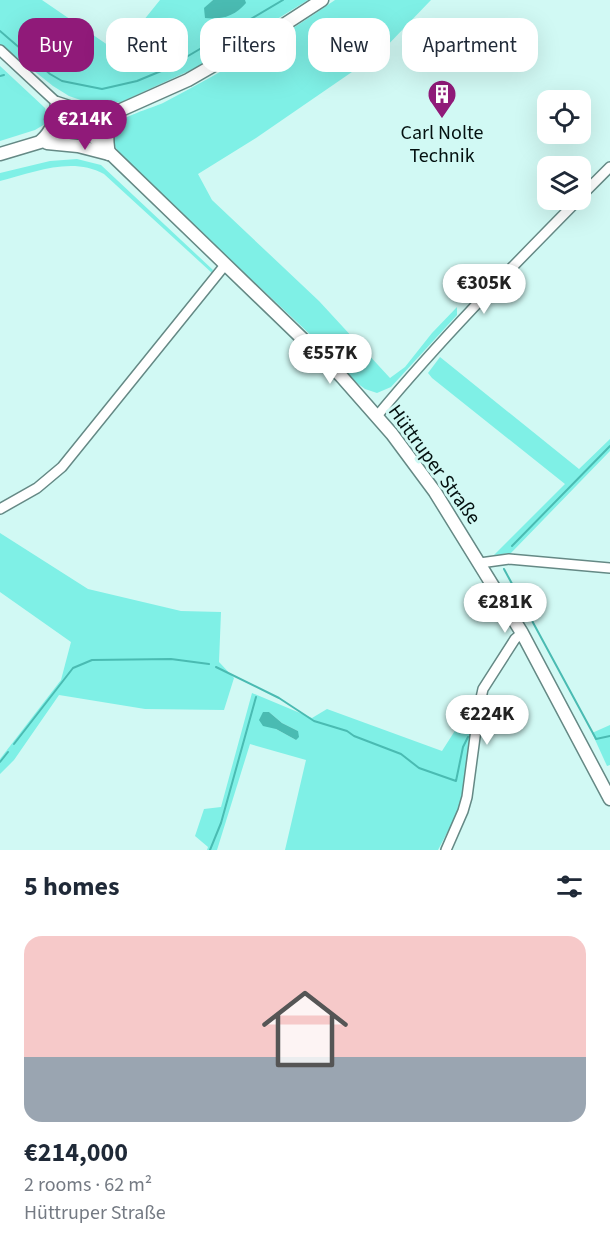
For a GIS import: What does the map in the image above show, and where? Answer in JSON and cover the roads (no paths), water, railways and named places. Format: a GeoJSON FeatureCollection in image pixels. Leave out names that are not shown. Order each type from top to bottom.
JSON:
{"type":"FeatureCollection","features":[{"type":"Feature","properties":{"kind":"main road"},"geometry":{"type":"LineString","coordinates":[[0,154],[83,127],[188,80],[282,26],[322,0]]}},
{"type":"Feature","properties":{"kind":"main road"},"geometry":{"type":"LineString","coordinates":[[40,142],[50,133],[55,122],[57,104],[87,113],[116,112]]}},
{"type":"Feature","properties":{"kind":"main road"},"geometry":{"type":"LineString","coordinates":[[40,142],[78,146],[109,154],[106,133],[110,120],[116,112]]}},
{"type":"Feature","properties":{"kind":"main road","name":"Hüttruper Straße"},"geometry":{"type":"LineString","coordinates":[[83,127],[225,265],[303,336],[377,416],[435,492],[480,563],[522,633],[610,799]]}},
{"type":"Feature","properties":{"kind":"street"},"geometry":{"type":"LineString","coordinates":[[0,50],[83,127]]}},
{"type":"Feature","properties":{"kind":"street"},"geometry":{"type":"LineString","coordinates":[[591,186],[610,167]]}},
{"type":"Feature","properties":{"kind":"street"},"geometry":{"type":"LineString","coordinates":[[377,416],[473,307],[567,210]]}},
{"type":"Feature","properties":{"kind":"street"},"geometry":{"type":"LineString","coordinates":[[0,509],[37,488],[62,467],[225,265]]}},
{"type":"Feature","properties":{"kind":"street"},"geometry":{"type":"LineString","coordinates":[[480,563],[509,559],[610,568]]}},
{"type":"Feature","properties":{"kind":"street"},"geometry":{"type":"LineString","coordinates":[[446,850],[467,797],[483,689],[515,639],[522,633]]}},
{"type":"Feature","properties":{"kind":"waterway"},"geometry":{"type":"LineString","coordinates":[[0,31],[50,74],[62,81],[102,89],[137,81],[166,69],[283,0]]}},
{"type":"Feature","properties":{"kind":"waterway"},"geometry":{"type":"LineString","coordinates":[[0,76],[4,75]]}},
{"type":"Feature","properties":{"kind":"waterway"},"geometry":{"type":"LineString","coordinates":[[512,546],[610,446]]}},
{"type":"Feature","properties":{"kind":"waterway"},"geometry":{"type":"LineString","coordinates":[[504,569],[596,739],[610,736]]}},
{"type":"Feature","properties":{"kind":"waterway"},"geometry":{"type":"LineString","coordinates":[[14,744],[73,668],[92,660],[171,659],[209,664]]}},
{"type":"Feature","properties":{"kind":"waterway"},"geometry":{"type":"LineString","coordinates":[[216,667],[279,698],[314,721],[347,731],[354,736],[401,754],[419,768],[456,781],[463,747],[468,737]]}},
{"type":"Feature","properties":{"kind":"waterway"},"geometry":{"type":"LineString","coordinates":[[210,850],[221,823],[256,697]]}},
{"type":"Feature","properties":{"kind":"waterway"},"geometry":{"type":"LineString","coordinates":[[0,762],[8,752]]}},
{"type":"Feature","properties":{"kind":"place","name":"Carl Nolte Technik"},"geometry":{"type":"Point","coordinates":[442,120]}}]}
